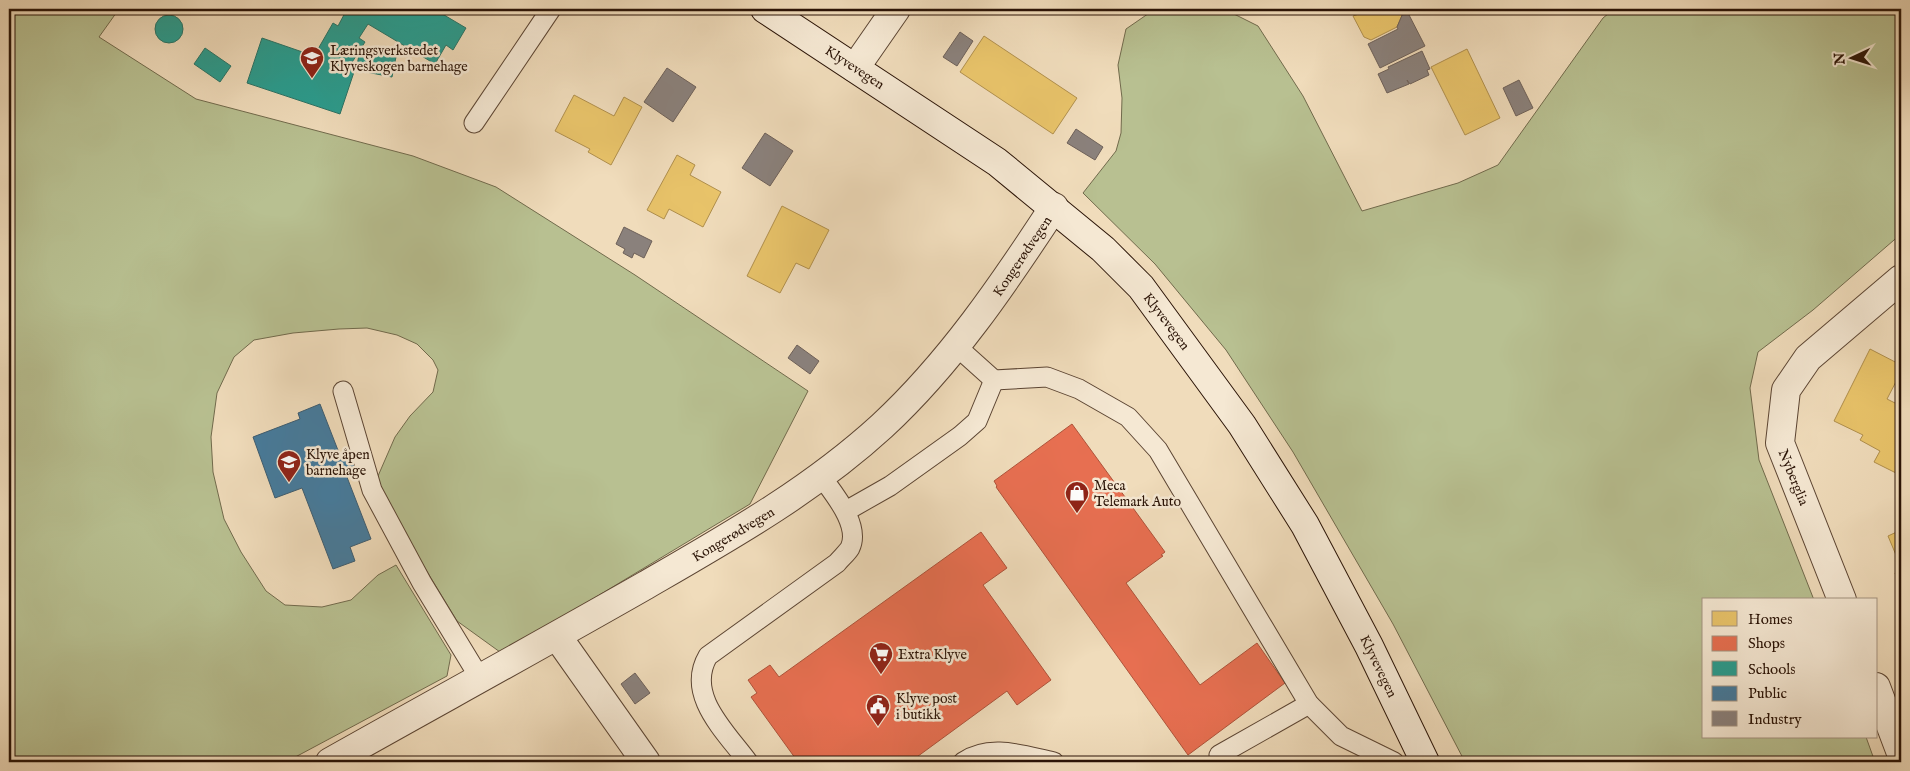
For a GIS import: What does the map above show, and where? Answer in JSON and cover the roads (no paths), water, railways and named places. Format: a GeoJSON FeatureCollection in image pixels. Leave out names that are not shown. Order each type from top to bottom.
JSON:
{"type":"FeatureCollection","features":[{"type":"Feature","properties":{"kind":"street","name":"Klyvevegen"},"geometry":{"type":"LineString","coordinates":[[765,9],[997,162],[1103,249],[1141,286],[1242,425],[1305,525],[1369,646],[1418,761]]}},
{"type":"Feature","properties":{"kind":"street"},"geometry":{"type":"LineString","coordinates":[[855,68],[896,9]]}},
{"type":"Feature","properties":{"kind":"street","name":"Kongerødvegen"},"geometry":{"type":"LineString","coordinates":[[340,759],[481,680],[778,507],[821,476],[882,426],[955,345],[981,315],[1054,208]]}},
{"type":"Feature","properties":{"kind":"street","name":"Nyberglia"},"geometry":{"type":"LineString","coordinates":[[1841,598],[1780,443],[1786,390],[1808,358],[1901,279]]}},
{"type":"Feature","properties":{"kind":"street"},"geometry":{"type":"LineString","coordinates":[[557,636],[646,762]]}},
{"type":"Feature","properties":{"kind":"street"},"geometry":{"type":"LineString","coordinates":[[1878,692],[1901,753]]}},
{"type":"Feature","properties":{"kind":"lane"},"geometry":{"type":"LineString","coordinates":[[474,122],[551,9]]}},
{"type":"Feature","properties":{"kind":"lane"},"geometry":{"type":"LineString","coordinates":[[955,345],[994,380],[1047,377],[1079,389],[1128,417],[1158,450],[1309,704],[1341,736],[1394,762]]}},
{"type":"Feature","properties":{"kind":"lane"},"geometry":{"type":"LineString","coordinates":[[846,511],[890,486],[966,431],[977,421],[994,380]]}},
{"type":"Feature","properties":{"kind":"lane"},"geometry":{"type":"LineString","coordinates":[[343,391],[372,490],[422,583],[481,680]]}},
{"type":"Feature","properties":{"kind":"lane"},"geometry":{"type":"LineString","coordinates":[[748,762],[704,701],[701,689],[703,664],[708,656],[837,563],[850,547],[851,530],[846,511],[821,476]]}},
{"type":"Feature","properties":{"kind":"lane"},"geometry":{"type":"LineString","coordinates":[[1219,755],[1309,704]]}},
{"type":"Feature","properties":{"kind":"lane"},"geometry":{"type":"LineString","coordinates":[[962,762],[982,753],[999,752],[1054,762]]}},
{"type":"Feature","properties":{"kind":"place","name":"Læringsverkstedet Klyveskogen barnehage"},"geometry":{"type":"Point","coordinates":[312,79]}},
{"type":"Feature","properties":{"kind":"place","name":"Klyve åpen barnehage"},"geometry":{"type":"Point","coordinates":[289,483]}},
{"type":"Feature","properties":{"kind":"place","name":"Meca Telemark Auto"},"geometry":{"type":"Point","coordinates":[1077,514]}},
{"type":"Feature","properties":{"kind":"place","name":"Extra Klyve"},"geometry":{"type":"Point","coordinates":[881,675]}},
{"type":"Feature","properties":{"kind":"place","name":"Klyve post i butikk"},"geometry":{"type":"Point","coordinates":[878,727]}}]}
